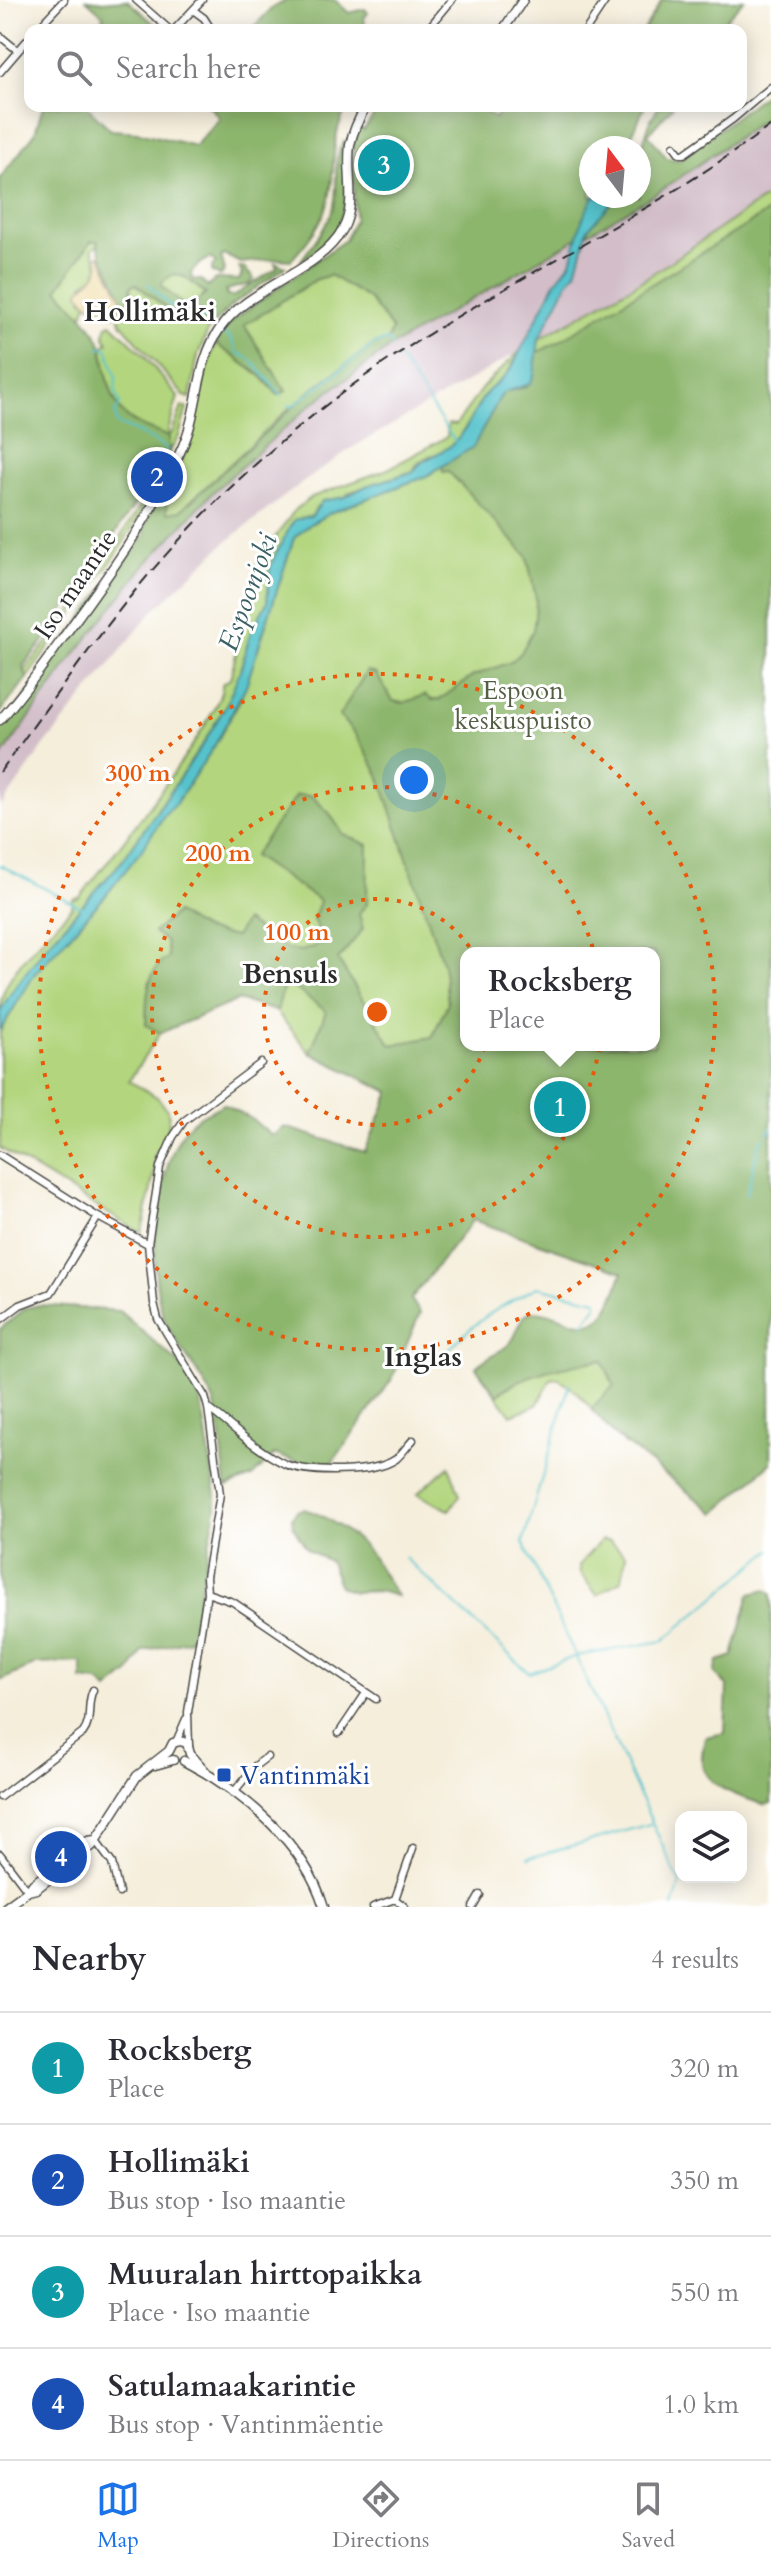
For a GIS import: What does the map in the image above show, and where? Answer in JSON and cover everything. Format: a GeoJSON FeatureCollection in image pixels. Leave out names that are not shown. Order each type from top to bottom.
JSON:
{"type":"FeatureCollection","features":[{"type":"Feature","properties":{"kind":"main road"},"geometry":{"type":"LineString","coordinates":[[507,24],[523,0]]}},
{"type":"Feature","properties":{"kind":"main road","name":"Iso maantie"},"geometry":{"type":"LineString","coordinates":[[0,720],[90,601],[144,517],[185,441],[196,407],[207,350],[222,325],[249,301],[330,246],[344,226],[350,200],[350,145],[363,112]]}},
{"type":"Feature","properties":{"kind":"main road"},"geometry":{"type":"LineString","coordinates":[[171,1756],[176,1742],[183,1741],[188,1754],[206,1772],[286,1839],[311,1874],[324,1907]]}},
{"type":"Feature","properties":{"kind":"main road"},"geometry":{"type":"LineString","coordinates":[[6,1907],[88,1841],[95,1840],[128,1787],[147,1768],[171,1756],[188,1754]]}},
{"type":"Feature","properties":{"kind":"street"},"geometry":{"type":"LineString","coordinates":[[42,24],[64,0]]}},
{"type":"Feature","properties":{"kind":"street"},"geometry":{"type":"LineString","coordinates":[[136,0],[165,24]]}},
{"type":"Feature","properties":{"kind":"street"},"geometry":{"type":"LineString","coordinates":[[178,24],[202,0]]}},
{"type":"Feature","properties":{"kind":"street"},"geometry":{"type":"LineString","coordinates":[[432,24],[450,0]]}},
{"type":"Feature","properties":{"kind":"street"},"geometry":{"type":"LineString","coordinates":[[590,24],[606,0]]}},
{"type":"Feature","properties":{"kind":"street"},"geometry":{"type":"LineString","coordinates":[[193,10],[208,24]]}},
{"type":"Feature","properties":{"kind":"street"},"geometry":{"type":"LineString","coordinates":[[0,36],[17,50]]}},
{"type":"Feature","properties":{"kind":"street"},"geometry":{"type":"LineString","coordinates":[[0,72],[24,43]]}},
{"type":"Feature","properties":{"kind":"street"},"geometry":{"type":"LineString","coordinates":[[747,107],[771,87]]}},
{"type":"Feature","properties":{"kind":"street"},"geometry":{"type":"LineString","coordinates":[[674,146],[680,154],[684,154],[741,112]]}},
{"type":"Feature","properties":{"kind":"street"},"geometry":{"type":"LineString","coordinates":[[188,1754],[188,1712],[220,1494],[205,1397],[158,1319],[148,1244],[160,1167],[173,1137],[184,1121],[261,1063]]}},
{"type":"Feature","properties":{"kind":"street"},"geometry":{"type":"LineString","coordinates":[[0,1155],[98,1217],[148,1244]]}},
{"type":"Feature","properties":{"kind":"street"},"geometry":{"type":"LineString","coordinates":[[0,1320],[20,1305],[51,1293],[98,1217]]}},
{"type":"Feature","properties":{"kind":"street"},"geometry":{"type":"LineString","coordinates":[[208,1408],[266,1453],[300,1468],[361,1470],[382,1466],[397,1458],[413,1440]]}},
{"type":"Feature","properties":{"kind":"street"},"geometry":{"type":"LineString","coordinates":[[207,1593],[233,1602],[376,1699]]}},
{"type":"Feature","properties":{"kind":"street"},"geometry":{"type":"LineString","coordinates":[[0,1797],[83,1733],[90,1719],[89,1699],[93,1690]]}},
{"type":"Feature","properties":{"kind":"street"},"geometry":{"type":"LineString","coordinates":[[339,1733],[366,1693]]}},
{"type":"Feature","properties":{"kind":"street"},"geometry":{"type":"LineString","coordinates":[[176,1742],[188,1712]]}},
{"type":"Feature","properties":{"kind":"street"},"geometry":{"type":"LineString","coordinates":[[233,1793],[255,1766],[267,1757]]}},
{"type":"Feature","properties":{"kind":"street"},"geometry":{"type":"LineString","coordinates":[[95,1840],[112,1863],[119,1893]]}},
{"type":"Feature","properties":{"kind":"street"},"geometry":{"type":"LineString","coordinates":[[395,1899],[413,1848]]}},
{"type":"Feature","properties":{"kind":"street"},"geometry":{"type":"LineString","coordinates":[[0,1854],[28,1891]]}},
{"type":"Feature","properties":{"kind":"street"},"geometry":{"type":"LineString","coordinates":[[473,1907],[480,1895]]}},
{"type":"Feature","properties":{"kind":"street"},"geometry":{"type":"LineString","coordinates":[[373,1907],[395,1899]]}},
{"type":"Feature","properties":{"kind":"street"},"geometry":{"type":"LineString","coordinates":[[395,1899],[405,1907]]}},
{"type":"Feature","properties":{"kind":"shaded area"},"geometry":{"type":"Polygon","coordinates":[[[771,114],[771,194],[643,280],[350,449],[226,542],[151,613],[44,746],[0,808],[0,759],[69,662],[145,565],[214,491],[312,404],[392,346],[631,208],[651,208],[651,197],[771,114]]]}},
{"type":"Feature","properties":{"kind":"green space"},"geometry":{"type":"Polygon","coordinates":[[[86,0],[127,0],[155,24],[98,24],[104,16],[86,0]]]}},
{"type":"Feature","properties":{"kind":"green space"},"geometry":{"type":"Polygon","coordinates":[[[287,0],[335,0],[349,13],[365,9],[368,13],[364,18],[365,24],[257,24],[272,8],[287,0]]]}},
{"type":"Feature","properties":{"kind":"green space"},"geometry":{"type":"Polygon","coordinates":[[[662,0],[744,0],[722,24],[648,24],[662,0]]]}},
{"type":"Feature","properties":{"kind":"green space"},"geometry":{"type":"Polygon","coordinates":[[[771,89],[771,114],[651,197],[651,138],[667,158],[680,160],[742,112],[747,112],[747,108],[771,89]]]}},
{"type":"Feature","properties":{"kind":"green space"},"geometry":{"type":"Polygon","coordinates":[[[41,112],[92,112],[111,130],[138,132],[195,146],[220,118],[214,112],[345,112],[338,128],[331,191],[325,211],[313,233],[291,260],[240,263],[225,255],[221,257],[224,270],[220,276],[212,272],[216,262],[210,258],[190,274],[194,280],[201,280],[208,287],[216,279],[239,280],[242,274],[239,267],[243,267],[254,279],[249,284],[226,290],[227,296],[234,296],[277,268],[275,263],[286,267],[232,305],[209,328],[195,325],[179,313],[172,313],[136,284],[131,286],[131,301],[122,303],[98,241],[91,241],[58,289],[97,336],[111,390],[120,410],[144,427],[169,437],[169,453],[40,646],[23,666],[27,678],[0,713],[0,178],[35,133],[41,112]],[[174,274],[161,286],[188,309],[206,294],[185,277],[174,274]]]}},
{"type":"Feature","properties":{"kind":"green space"},"geometry":{"type":"Polygon","coordinates":[[[376,112],[486,112],[495,118],[499,112],[642,112],[631,136],[579,136],[579,208],[589,208],[577,238],[392,346],[312,404],[214,491],[145,565],[69,662],[0,759],[0,727],[146,534],[143,532],[151,512],[167,484],[167,513],[180,511],[310,391],[374,344],[388,340],[392,329],[369,299],[330,275],[317,279],[244,325],[286,391],[278,395],[261,376],[216,344],[222,332],[236,318],[345,240],[355,219],[353,146],[359,128],[364,130],[376,112]]]}},
{"type":"Feature","properties":{"kind":"green space"},"geometry":{"type":"Polygon","coordinates":[[[655,112],[668,112],[648,134],[650,136],[645,136],[655,112]]]}},
{"type":"Feature","properties":{"kind":"green space"},"geometry":{"type":"Polygon","coordinates":[[[344,141],[346,182],[343,212],[330,237],[300,262],[333,209],[338,157],[344,141]]]}},
{"type":"Feature","properties":{"kind":"green space","name":"Espoon keskuspuisto"},"geometry":{"type":"Polygon","coordinates":[[[771,194],[771,1463],[715,1513],[614,1435],[578,1393],[558,1378],[551,1379],[537,1405],[511,1415],[476,1367],[512,1342],[521,1320],[534,1311],[579,1323],[597,1320],[609,1307],[623,1272],[472,1219],[390,1092],[310,1053],[276,1011],[238,1000],[160,1033],[129,1081],[157,1097],[168,1111],[169,1121],[168,1130],[154,1157],[155,1169],[142,1232],[0,1148],[0,1031],[35,973],[106,895],[176,803],[215,745],[240,700],[294,538],[310,524],[332,512],[431,474],[442,465],[536,353],[539,339],[643,280],[771,194]]]}},
{"type":"Feature","properties":{"kind":"green space"},"geometry":{"type":"Polygon","coordinates":[[[606,208],[632,208],[587,234],[591,224],[606,208]]]}},
{"type":"Feature","properties":{"kind":"green space","name":"Espoon keskuspuisto"},"geometry":{"type":"Polygon","coordinates":[[[771,210],[771,1463],[715,1513],[615,1435],[591,1409],[614,1385],[602,1360],[533,1375],[497,1395],[476,1367],[511,1342],[527,1314],[536,1311],[579,1323],[597,1320],[609,1307],[623,1272],[473,1220],[411,1299],[420,1313],[392,1379],[332,1463],[303,1462],[275,1454],[252,1477],[226,1487],[214,1402],[169,1328],[159,1297],[155,1245],[157,1216],[169,1161],[191,1123],[223,1104],[252,1119],[272,1136],[285,1127],[365,1152],[390,1092],[310,1053],[326,1011],[285,981],[277,1011],[238,1000],[160,1033],[146,1025],[151,979],[160,963],[168,957],[166,942],[154,932],[176,913],[204,930],[235,937],[245,921],[287,949],[301,951],[326,943],[313,920],[320,901],[253,856],[297,795],[312,796],[330,814],[343,834],[368,845],[367,904],[359,913],[363,929],[338,960],[391,1045],[432,1037],[448,1003],[443,964],[379,775],[356,735],[339,716],[367,671],[376,674],[393,701],[403,703],[425,695],[439,700],[473,676],[511,662],[521,653],[533,630],[535,618],[536,599],[527,556],[448,471],[443,472],[442,465],[473,447],[505,392],[527,387],[536,353],[771,210]]]}},
{"type":"Feature","properties":{"kind":"green space"},"geometry":{"type":"Polygon","coordinates":[[[91,241],[99,241],[92,249],[97,269],[93,277],[83,284],[82,299],[87,303],[82,318],[57,290],[91,241]]]}},
{"type":"Feature","properties":{"kind":"green space"},"geometry":{"type":"Polygon","coordinates":[[[174,274],[185,277],[206,294],[188,309],[161,286],[174,274]]]}},
{"type":"Feature","properties":{"kind":"green space"},"geometry":{"type":"Polygon","coordinates":[[[330,275],[369,299],[392,329],[388,340],[374,344],[291,407],[180,511],[167,513],[167,488],[192,435],[216,344],[261,376],[279,395],[285,390],[244,325],[317,279],[330,275]]]}},
{"type":"Feature","properties":{"kind":"green space"},"geometry":{"type":"Polygon","coordinates":[[[136,284],[172,313],[179,313],[195,325],[209,328],[198,355],[190,398],[184,396],[122,324],[117,313],[122,303],[132,297],[131,286],[136,284]]]}},
{"type":"Feature","properties":{"kind":"green space"},"geometry":{"type":"Polygon","coordinates":[[[111,323],[142,353],[178,397],[169,435],[182,407],[187,408],[179,436],[169,453],[169,437],[127,419],[114,402],[102,347],[108,343],[104,335],[107,325],[111,323]]]}},
{"type":"Feature","properties":{"kind":"green space"},"geometry":{"type":"Polygon","coordinates":[[[522,349],[503,380],[486,393],[459,438],[443,453],[429,456],[413,471],[350,492],[345,497],[317,506],[312,516],[294,520],[270,568],[267,603],[251,631],[234,691],[204,742],[123,860],[46,946],[0,1011],[2,997],[16,969],[72,907],[73,899],[79,898],[112,856],[205,725],[218,700],[222,684],[230,679],[258,561],[295,510],[312,497],[388,469],[447,437],[448,424],[456,425],[483,387],[522,349]]]}},
{"type":"Feature","properties":{"kind":"green space"},"geometry":{"type":"Polygon","coordinates":[[[153,486],[149,500],[116,555],[27,678],[25,670],[76,604],[153,486]]]}},
{"type":"Feature","properties":{"kind":"green space"},"geometry":{"type":"Polygon","coordinates":[[[39,1305],[119,1311],[182,1366],[201,1402],[216,1509],[190,1640],[143,1651],[130,1672],[108,1690],[99,1682],[82,1680],[82,1662],[36,1664],[0,1681],[0,1329],[26,1308],[39,1305]]]}},
{"type":"Feature","properties":{"kind":"green space"},"geometry":{"type":"Polygon","coordinates":[[[449,1466],[460,1495],[449,1510],[417,1494],[449,1466]]]}},
{"type":"Feature","properties":{"kind":"green space"},"geometry":{"type":"Polygon","coordinates":[[[303,1509],[348,1532],[373,1557],[397,1596],[378,1591],[354,1592],[340,1587],[330,1562],[307,1549],[293,1526],[292,1517],[303,1509]]]}},
{"type":"Feature","properties":{"kind":"green space"},"geometry":{"type":"Polygon","coordinates":[[[601,1540],[610,1541],[626,1555],[622,1580],[597,1595],[580,1573],[579,1565],[601,1540]]]}},
{"type":"Feature","properties":{"kind":"green space"},"geometry":{"type":"Polygon","coordinates":[[[766,1590],[771,1594],[771,1803],[765,1805],[718,1786],[705,1772],[702,1760],[705,1737],[725,1733],[727,1686],[715,1673],[718,1661],[733,1656],[750,1594],[766,1590]]]}},
{"type":"Feature","properties":{"kind":"sand"},"geometry":{"type":"Polygon","coordinates":[[[100,255],[122,298],[114,315],[87,303],[79,292],[97,273],[96,257],[100,255]]]}},
{"type":"Feature","properties":{"kind":"water"},"geometry":{"type":"Polygon","coordinates":[[[588,208],[607,208],[588,229],[576,272],[539,339],[530,384],[505,392],[500,397],[473,447],[426,476],[332,512],[310,524],[294,538],[246,686],[215,745],[141,851],[106,895],[35,973],[0,1031],[0,1011],[13,990],[46,946],[123,860],[204,743],[227,703],[251,631],[267,603],[274,557],[294,520],[312,516],[322,501],[345,497],[366,486],[413,472],[422,462],[457,440],[488,391],[511,369],[556,281],[571,262],[588,208]]]}},
{"type":"Feature","properties":{"kind":"waterway"},"geometry":{"type":"LineString","coordinates":[[148,284],[169,305],[194,311],[210,324]]}},
{"type":"Feature","properties":{"kind":"waterway"},"geometry":{"type":"LineString","coordinates":[[223,333],[231,339],[236,352],[250,359],[282,396]]}},
{"type":"Feature","properties":{"kind":"waterway"},"geometry":{"type":"LineString","coordinates":[[289,405],[291,407],[374,344],[388,340],[392,346]]}},
{"type":"Feature","properties":{"kind":"waterway"},"geometry":{"type":"LineString","coordinates":[[100,348],[107,348],[116,376],[115,389],[120,404],[115,413],[117,424],[167,450]]}},
{"type":"Feature","properties":{"kind":"waterway"},"geometry":{"type":"LineString","coordinates":[[399,358],[456,443]]}},
{"type":"Feature","properties":{"kind":"waterway"},"geometry":{"type":"LineString","coordinates":[[0,865],[84,909]]}},
{"type":"Feature","properties":{"kind":"waterway"},"geometry":{"type":"LineString","coordinates":[[768,1133],[771,1128]]}},
{"type":"Feature","properties":{"kind":"waterway"},"geometry":{"type":"LineString","coordinates":[[747,1194],[759,1145],[764,1138]]}},
{"type":"Feature","properties":{"kind":"waterway"},"geometry":{"type":"LineString","coordinates":[[441,1359],[485,1317],[537,1287],[597,1300],[597,1305],[583,1324]]}},
{"type":"Feature","properties":{"kind":"waterway"},"geometry":{"type":"LineString","coordinates":[[570,1383],[523,1542],[680,1883],[673,1907]]}},
{"type":"Feature","properties":{"kind":"waterway"},"geometry":{"type":"LineString","coordinates":[[405,1558],[529,1673],[577,1656],[663,1641],[771,1550]]}},
{"type":"Feature","properties":{"kind":"waterway"},"geometry":{"type":"LineString","coordinates":[[528,1858],[650,1824]]}},
{"type":"Feature","properties":{"kind":"railway"},"geometry":{"type":"LineString","coordinates":[[0,772],[99,636],[158,563],[237,481],[294,431],[405,349],[669,194],[771,125]]}},
{"type":"Feature","properties":{"kind":"place","name":"Muuralan hirttopaikka"},"geometry":{"type":"Point","coordinates":[384,165]}},
{"type":"Feature","properties":{"kind":"place","name":"Hollimäki"},"geometry":{"type":"Point","coordinates":[157,477]}},
{"type":"Feature","properties":{"kind":"place","name":"Rocksberg"},"geometry":{"type":"Point","coordinates":[560,1107]}},
{"type":"Feature","properties":{"kind":"place","name":"Vantinmäki"},"geometry":{"type":"Point","coordinates":[224,1775]}},
{"type":"Feature","properties":{"kind":"place","name":"Satulamaakarintie"},"geometry":{"type":"Point","coordinates":[61,1857]}},
{"type":"Feature","properties":{"kind":"district","name":"Hollimäki"},"geometry":{"type":"Point","coordinates":[150,311]}},
{"type":"Feature","properties":{"kind":"district","name":"Bensuls"},"geometry":{"type":"Point","coordinates":[290,973]}},
{"type":"Feature","properties":{"kind":"district","name":"Inglas"},"geometry":{"type":"Point","coordinates":[423,1356]}},
{"type":"Feature","properties":{"kind":"water label","name":"Espoonjoki"},"geometry":{"type":"Point","coordinates":[247,592]}}]}
